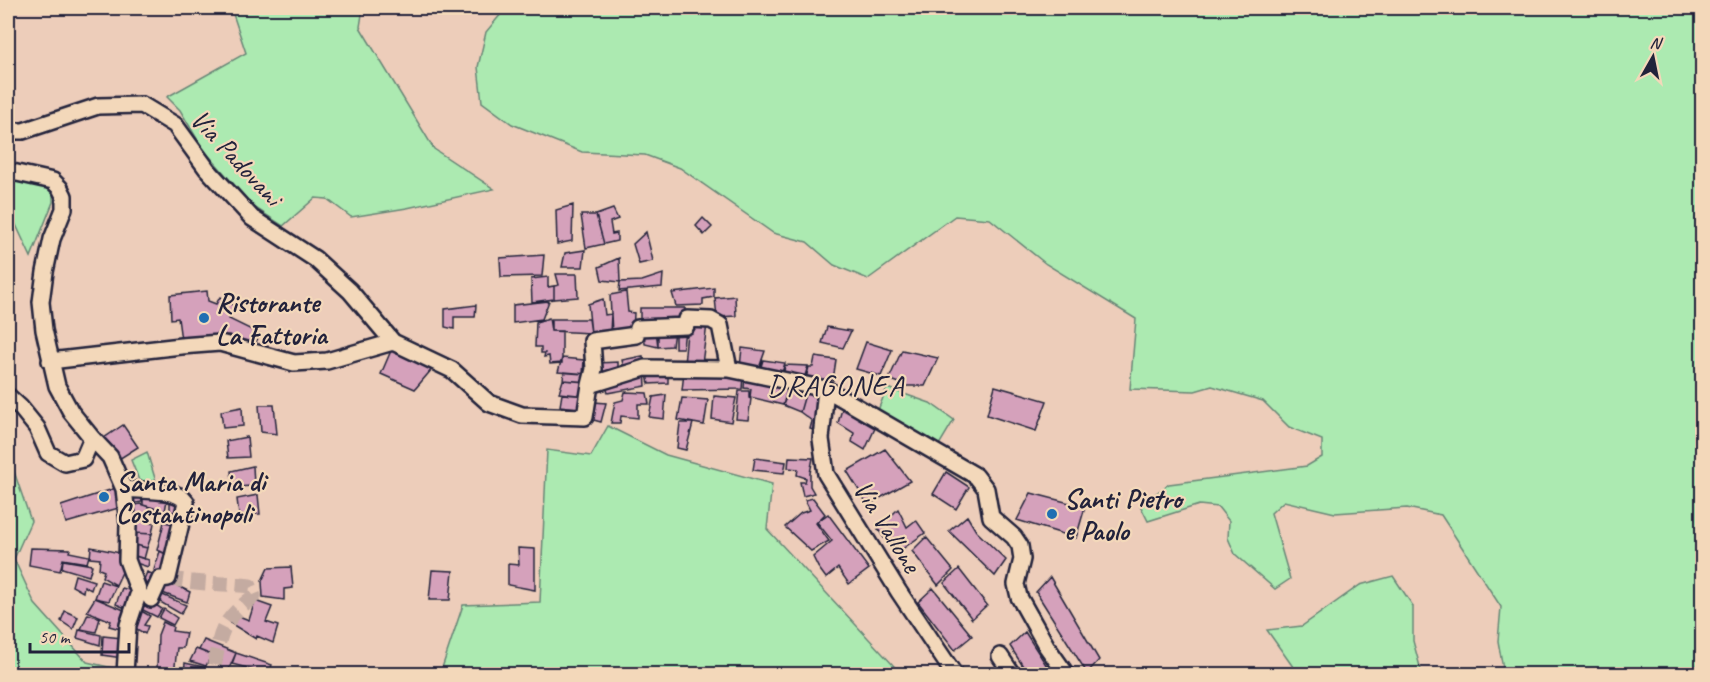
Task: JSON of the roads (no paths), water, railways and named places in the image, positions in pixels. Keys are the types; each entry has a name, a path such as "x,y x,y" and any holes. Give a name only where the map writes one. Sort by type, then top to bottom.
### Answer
{"street":[{"name":"Via Padovani","path":"8,131 23,131 98,106 142,105 175,125 207,169 252,218 315,259 350,291 393,342"},
{"path":"8,171 53,181 64,196 64,209 52,239 41,302 50,361 57,386 71,412 110,457 124,489 128,524 127,560 139,592 128,625 126,675"},
{"path":"50,361 220,343 294,363 327,361 393,342 452,370 489,403 522,415 585,417 594,369 592,341 636,334 639,328 686,326 687,319 711,320 720,325 729,369"},
{"path":"590,385 645,368 729,369 826,389 975,476 988,495 991,517 1014,537 1020,546 1022,559 1016,584 1019,597 1047,647 1066,675"},
{"name":"Via Vallone","path":"826,389 821,439 826,474 899,592 954,675"},
{"path":"8,396 37,428 48,453 65,463 83,459 92,438"},
{"path":"124,489 172,493 180,496 186,502 168,578 160,579 151,599"},
{"path":"1000,656 1012,675"}],"tunnel":[{"path":"168,578 250,586 254,596 235,613 224,627 218,644 214,669"}],"place":[{"name":"Ristorante La Fattoria","path":"204,318"},
{"name":"Santa Maria di Costantinopoli","path":"104,497"},
{"name":"Santi Pietro e Paolo","path":"1052,514"}],"district":[{"name":"DRAGONEA","path":"836,385"}]}
